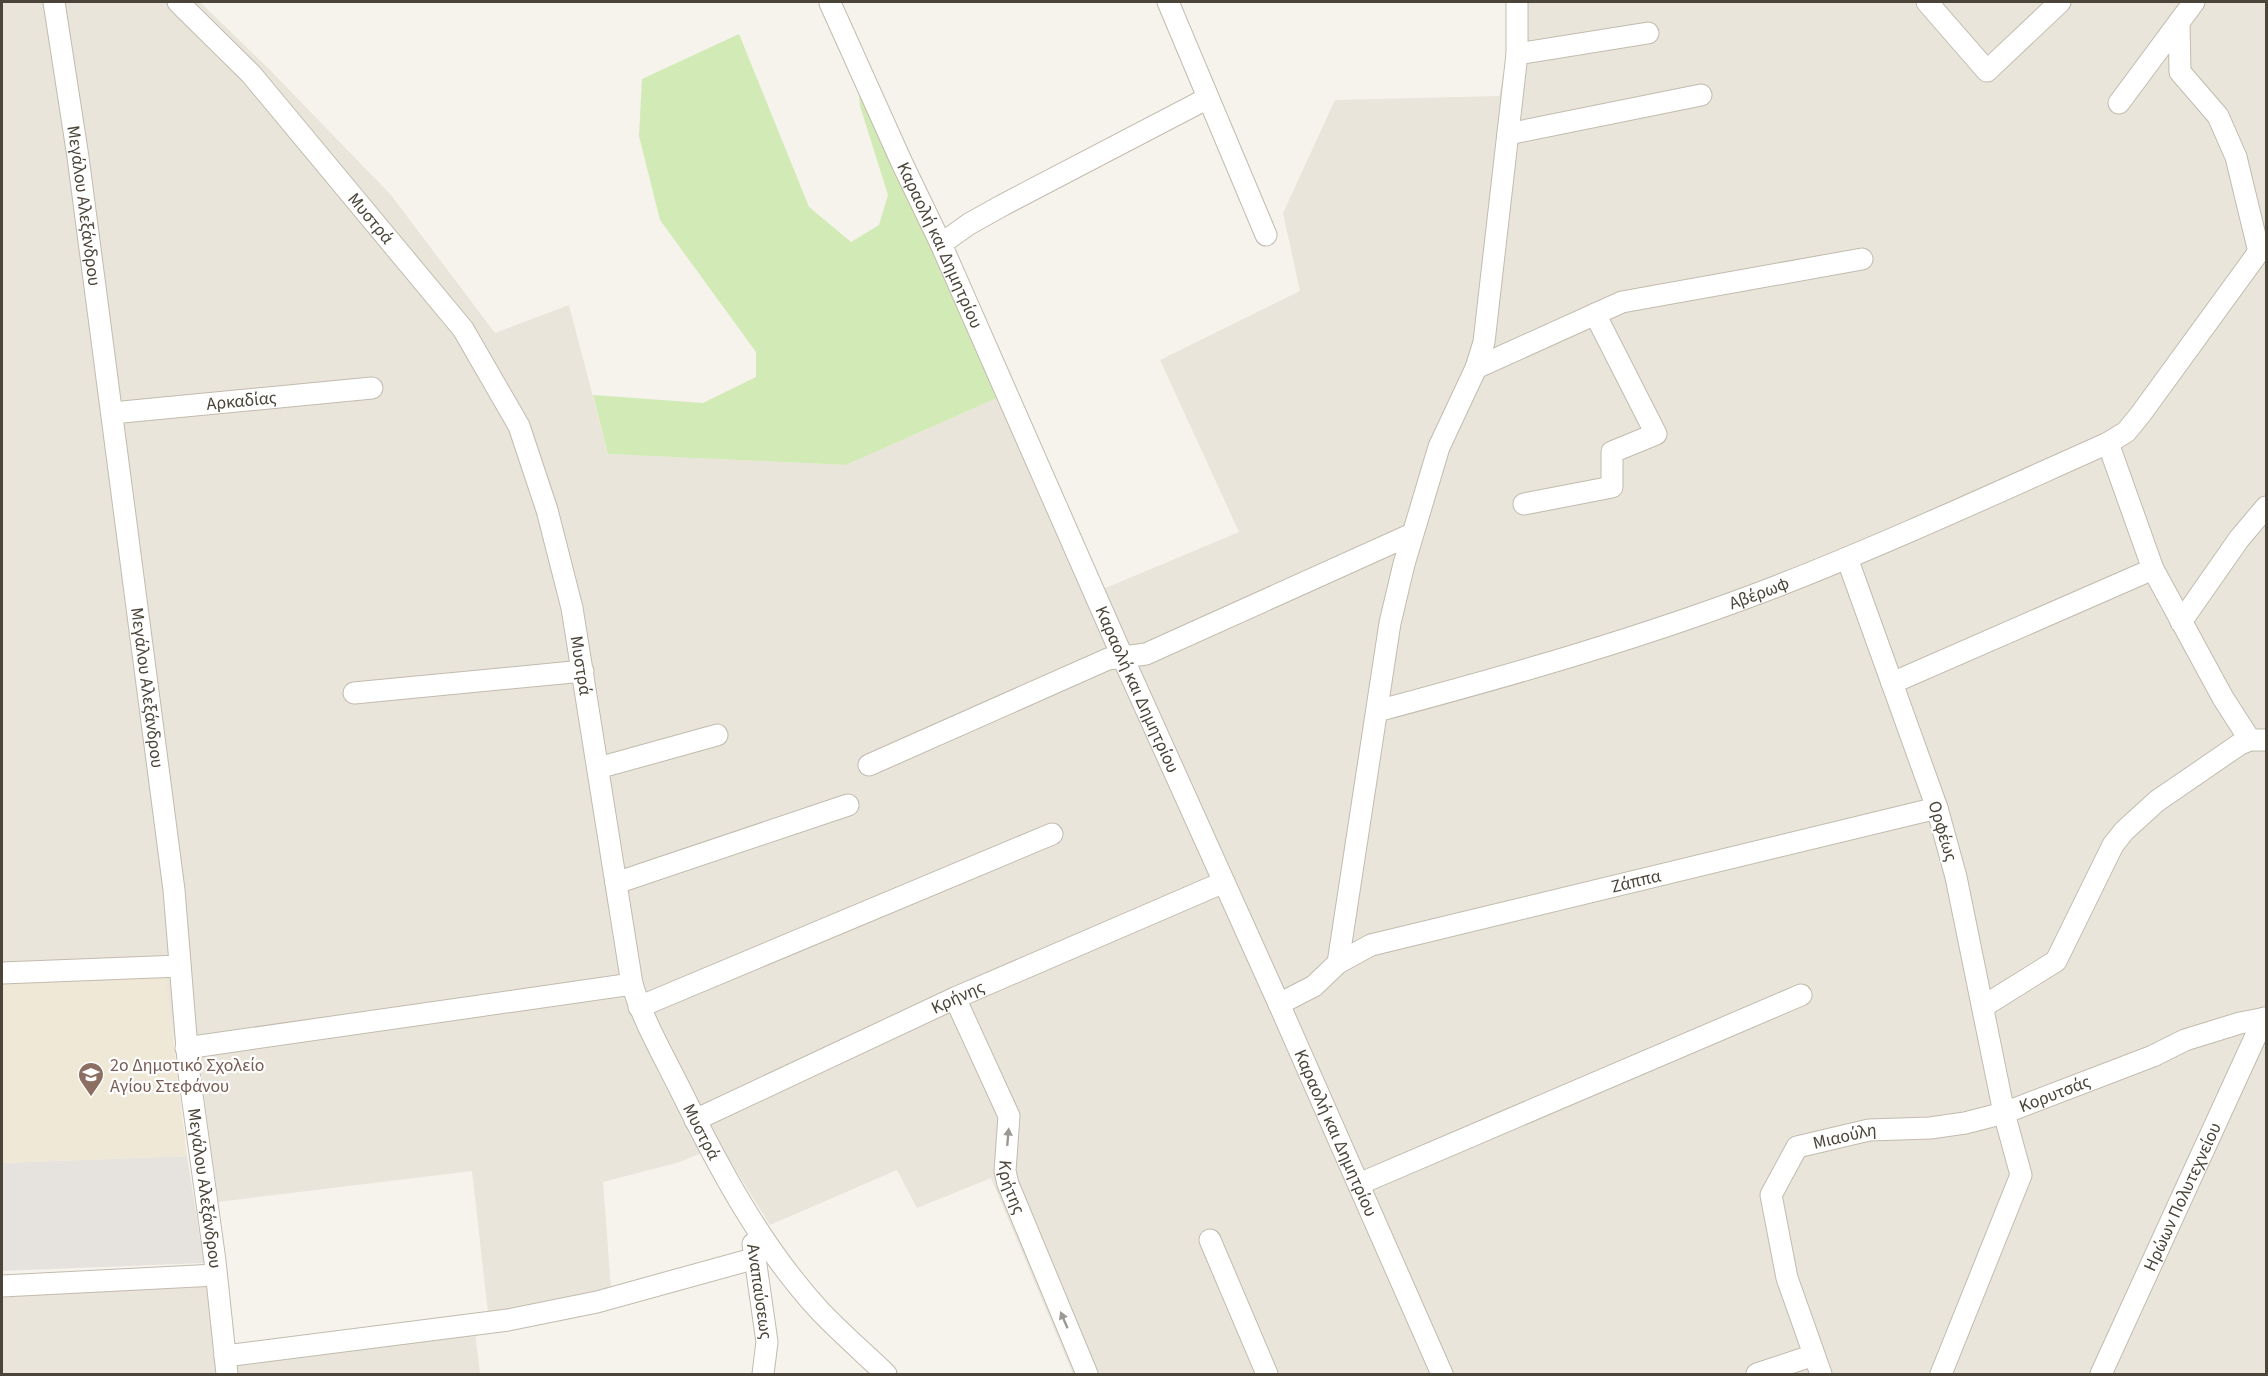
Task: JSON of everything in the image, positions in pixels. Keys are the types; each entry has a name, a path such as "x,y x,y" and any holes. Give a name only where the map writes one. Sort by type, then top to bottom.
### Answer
{"street":[{"name":"Μεγάλου Αλεξάνδρου","path":"54,2 78,157 174,890 186,1048 226,1365"},
{"name":"Μυστρά","path":"178,2 251,74 463,329 519,426 534,466 564,572 583,671 632,984 639,1007 744,1210 794,1280 820,1311 886,1374"},
{"path":"1168,2 1266,235"},
{"path":"1338,963 1390,623 1412,534 1439,447 1476,368 1484,342 1516,54 1517,2"},
{"path":"1927,2 1987,71 2060,2"},
{"path":"2119,103 2194,2"},
{"name":"Καραολή και Δημητρίου","path":"830,3 941,244 1442,1374"},
{"path":"1984,1006 2056,961 2113,845 2132,823 2157,801 2222,755 2258,740 2223,698 2153,569 2117,438 2263,247 2236,157 2218,116 2180,72 2179,22"},
{"path":"1516,54 1648,33"},
{"path":"1508,134 1701,95"},
{"path":"941,244 969,224 1003,205 1208,98"},
{"path":"1476,368 1622,302 1863,258"},
{"path":"1524,504 1612,487 1612,452 1656,434 1595,314"},
{"name":"Αρκαδίας","path":"112,413 372,388"},
{"name":"Αβέρωφ","path":"1377,711 1526,671 1773,587 1847,558 2117,438"},
{"path":"2181,622 2239,539 2266,507"},
{"path":"869,765 1108,659 1146,654 1412,534"},
{"name":"Ορφέως","path":"1847,558 1937,808 1956,877 2004,1113"},
{"path":"1892,683 2153,569"},
{"path":"354,693 583,671"},
{"path":"598,768 717,735"},
{"path":"616,883 848,805"},
{"name":"Ζάππα","path":"1279,1004 1314,986 1338,963 1371,945 1937,808"},
{"path":"639,1007 1052,834"},
{"name":"Κρήνης","path":"696,1120 955,998 1224,882"},
{"path":"2,973 180,966"},
{"path":"186,1048 632,984"},
{"path":"1359,1184 1800,995"},
{"name":"Κρήτης","path":"955,998 1009,1116 1005,1171 1008,1184 1087,1374"},
{"name":"Κορυτσάς","path":"1941,1374 2021,1175 2004,1113 2153,1056 2185,1040 2240,1023 2265,1018"},
{"name":"Ηρώων Πολυτεχνείου","path":"2101,1374 2265,1018"},
{"name":"Μιαούλη","path":"1818,1365 1788,1278 1771,1196 1797,1147 1869,1130 1930,1128 1965,1123 2004,1113"},
{"name":"Αναπαύσεως","path":"744,1210 756,1258 767,1342 763,1374"},
{"path":"1210,1240 1267,1374"},
{"path":"226,1365 508,1320 597,1302 756,1258"},
{"path":"2,1286 216,1275"},
{"path":"1757,1374 1818,1365"}],"shaded area":[{"path":"2,2 200,2 270,70 391,195 495,333 569,305 608,454 846,465 997,398 1084,597 1239,532 1160,360 1300,291 1283,213 1335,100 1499,96 1510,44 1510,2 2266,2 2266,1374 1073,1374 991,1178 917,1208 897,1170 770,1225 712,1132 677,1069 638,977 174,1040 165,976 2,984"},
{"name":"2ο Δημοτικό Σχολείο Αγίου Στεφάνου","path":"166,976 187,1156 2,1163 2,984"},
{"path":"626,994 706,1151 680,1162 603,1182 611,1288 548,1304 488,1313 472,1171 218,1202 199,1057"},
{"path":"187,1156 204,1263 2,1271 2,1163"},
{"path":"216,1275 227,1374 2,1374 2,1292"},
{"path":"475,1331 480,1374 237,1374 236,1361"}],"green space":[{"path":"739,34 809,207 851,242 879,225 888,195 860,106 859,95 935,252 997,398 846,465 608,454 593,395 703,403 756,377 756,352 660,220 639,136 642,79"}],"place":[{"name":"2ο Δημοτικό Σχολείο Αγίου Στεφάνου","path":"91,1098"}]}
